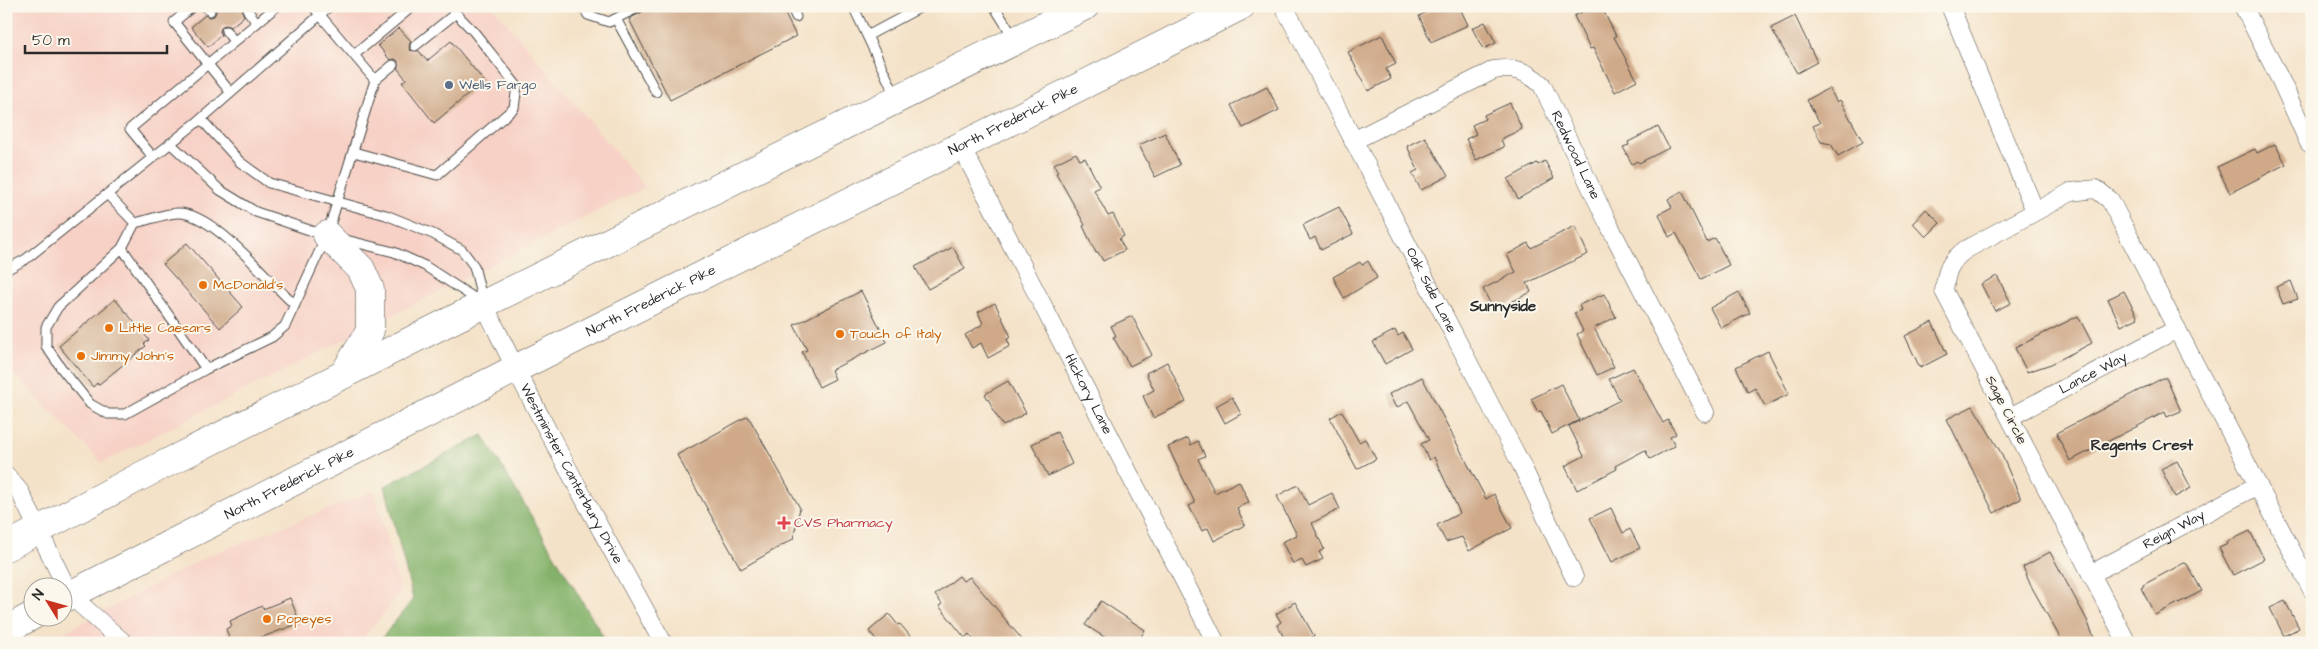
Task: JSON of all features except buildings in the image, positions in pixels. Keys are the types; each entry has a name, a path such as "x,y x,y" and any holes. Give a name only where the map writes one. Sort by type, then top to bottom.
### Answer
{"main road":[{"path":"6,547 38,529 484,304 1085,6"},
{"name":"North Frederick Pike","path":"72,594 1241,6"},
{"path":"327,235 361,269 370,289 370,331 343,375"},
{"path":"6,630 22,621"}],"street":[{"name":"Oak Side Lane","path":"1284,6 1522,466 1574,577"},
{"path":"1950,6 2035,211"},
{"path":"2243,6 2282,83 2309,143"},
{"name":"Redwood Lane","path":"1353,141 1494,70 1519,69 1532,75 1542,85 1606,218 1705,412"},
{"name":"Hickory Lane","path":"961,146 1216,643"},
{"name":"Sage Circle","path":"2127,643 1944,291 1946,271 1954,259 1965,250 2071,192 2096,189 2110,200 2312,590"},
{"name":"Westminster Canterbury Drive","path":"484,304 515,370 663,643"},
{"name":"Lance Way","path":"2010,417 2177,328"},
{"path":"6,475 20,492 57,576"},
{"name":"Reign Way","path":"2091,574 2258,486"},
{"path":"72,602 124,643"}],"lane":[{"path":"192,6 174,22 231,93"},
{"path":"313,6 375,80"},
{"path":"6,270 26,259 201,119 330,6"},
{"path":"354,55 413,6"},
{"path":"354,152 437,175 514,108 517,86 449,6"},
{"path":"583,6 588,15 608,22 641,6"},
{"path":"790,6 796,17"},
{"path":"854,6 896,99"},
{"path":"867,36 923,6"},
{"path":"994,6 998,17 1015,40"},
{"path":"153,157 130,129 275,7"},
{"path":"248,12 257,23"},
{"path":"416,46 456,12"},
{"path":"616,19 656,92"},
{"path":"226,31 234,41"},
{"path":"295,305 218,230 197,218 178,213 135,223 122,248 58,307 46,327 46,346 62,370 90,404 108,414 125,414 206,369 272,336 285,326 295,305 327,235 375,80 393,65"},
{"path":"201,119 240,162 269,183 386,215 433,234 462,250 474,266 484,304"},
{"path":"170,144 220,190 256,212 327,235 394,252 424,266 484,304"},
{"path":"107,194 135,223"},
{"path":"122,248 206,369"}],"shaded area":[{"path":"6,6 492,6 645,187 102,463 6,366"},
{"path":"374,491 401,592 359,643 44,643 208,556"}],"green space":[{"path":"483,435 607,643 378,643 413,599 385,486"}],"place":[{"name":"Wells Fargo","path":"449,85"},
{"name":"McDonald's","path":"203,285"},
{"name":"Little Caesars","path":"109,328"},
{"name":"Touch of Italy","path":"840,334"},
{"name":"Jimmy John's","path":"81,356"},
{"name":"CVS Pharmacy","path":"784,523"},
{"name":"Popeyes","path":"267,619"}],"district":[{"name":"Sunnyside","path":"1503,306"},
{"name":"Regents Crest","path":"2142,445"}]}
